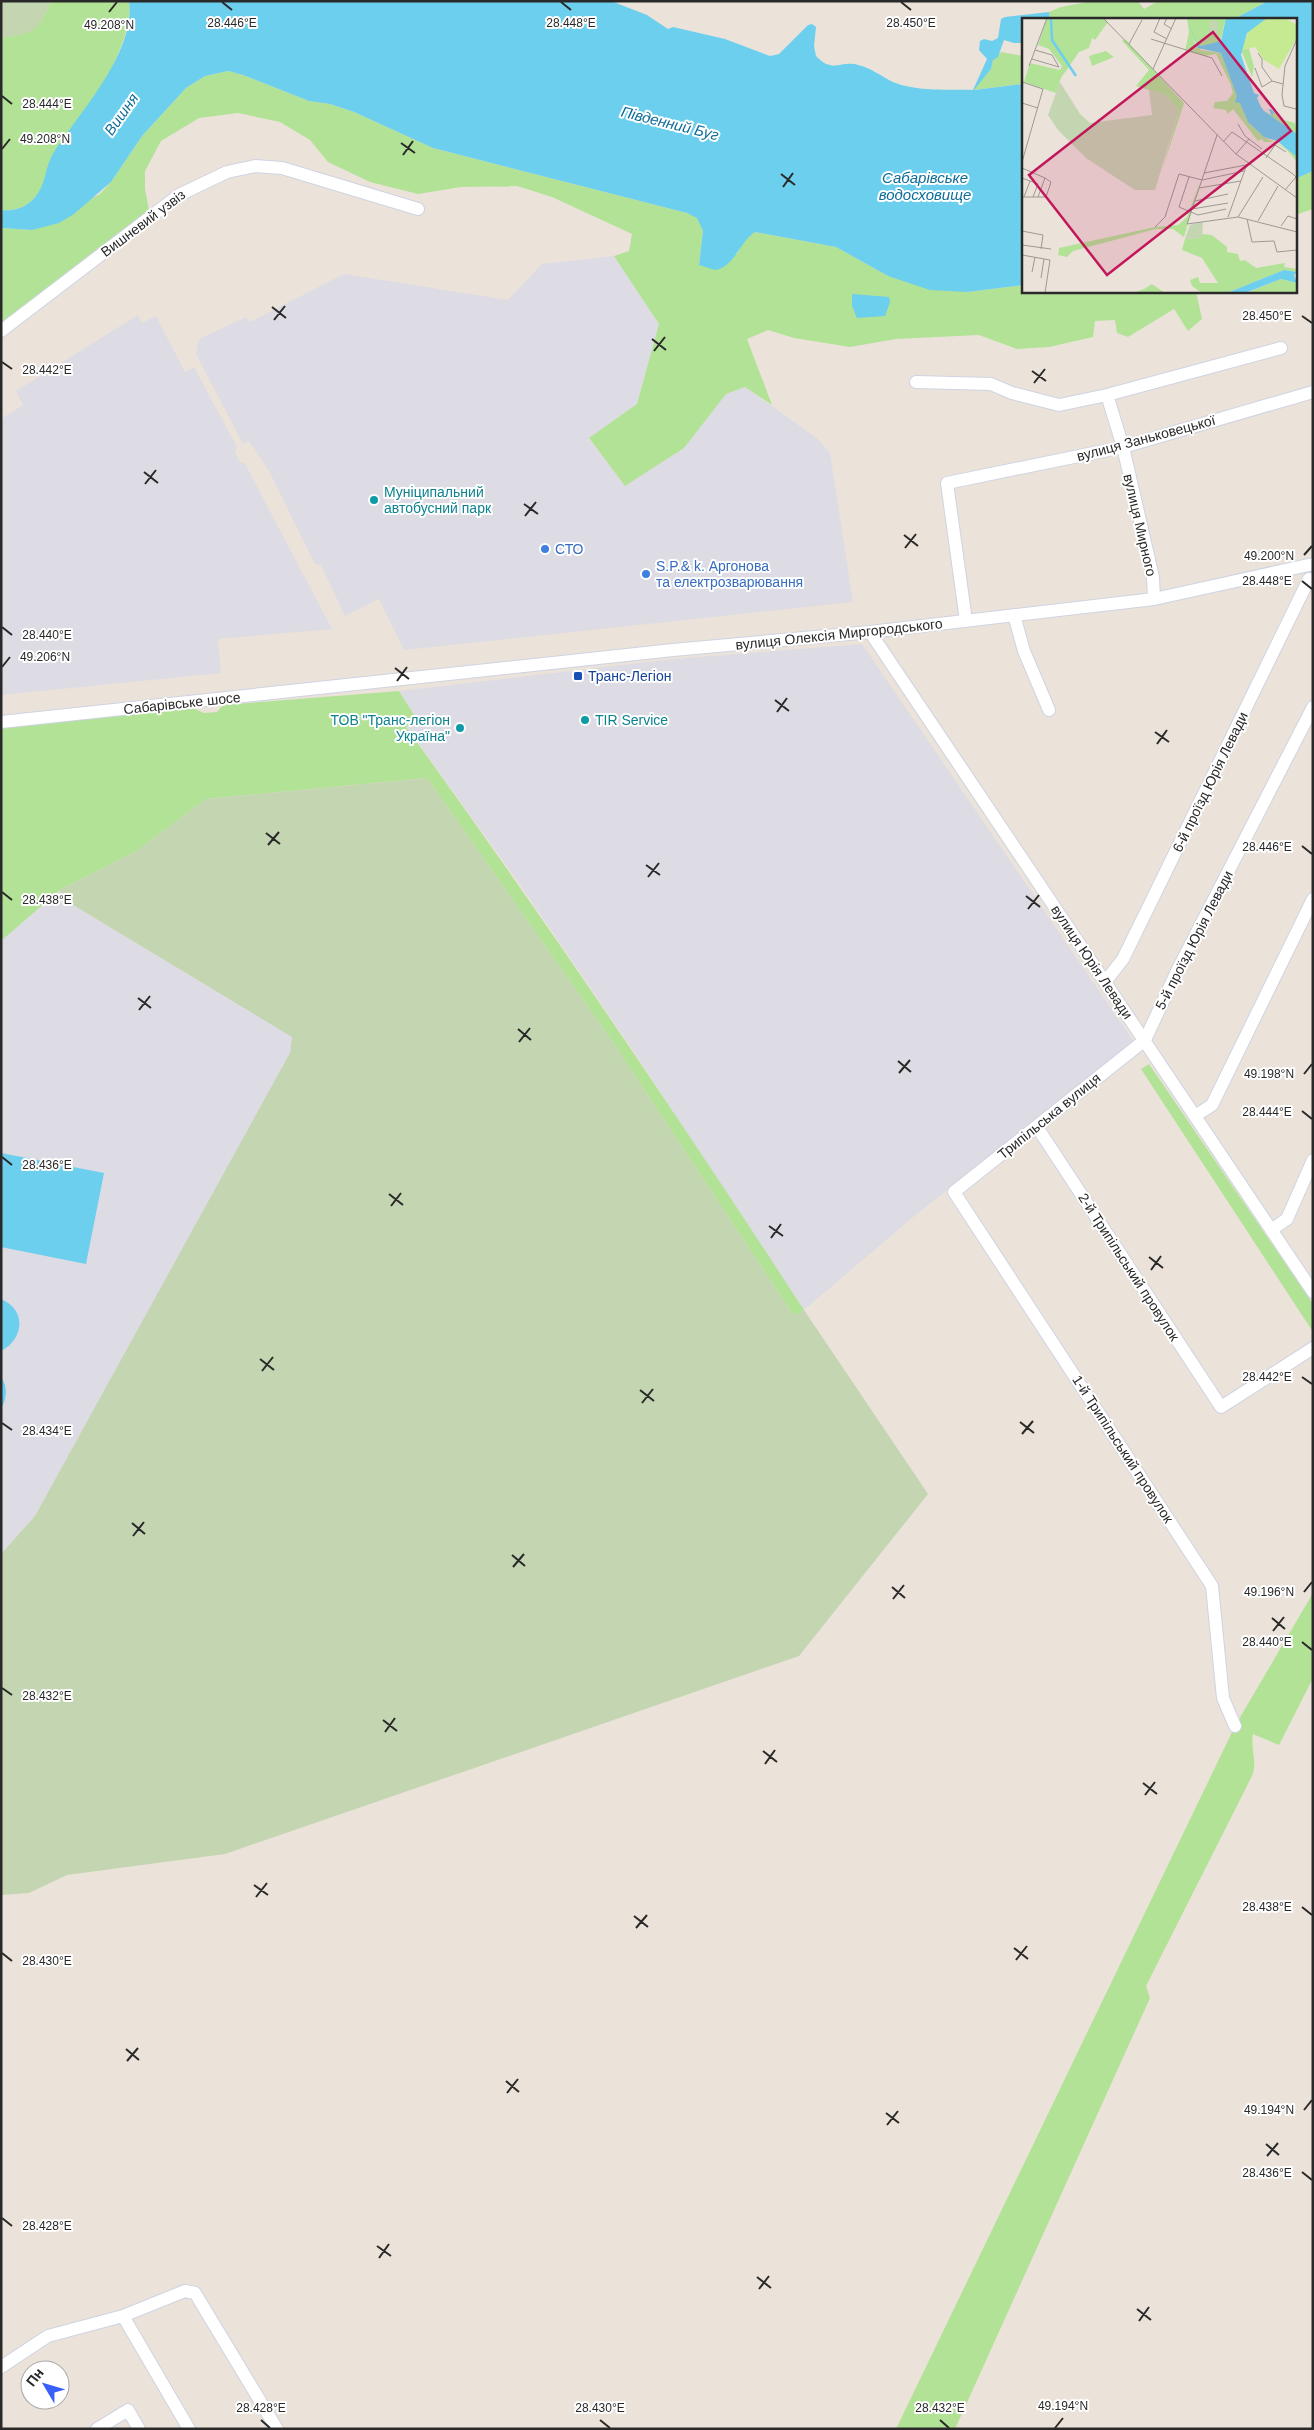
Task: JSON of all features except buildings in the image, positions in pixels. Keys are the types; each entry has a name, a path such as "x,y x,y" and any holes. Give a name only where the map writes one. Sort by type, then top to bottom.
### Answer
{"street":[{"name":"Вишневий узвіз","path":"1,331 179,195 227,172 255,166 282,168 418,209"},
{"path":"916,382 991,384 1012,393 1059,405 1107,395 1281,348"},
{"name":"вулиця Заньковецької","path":"966,621 947,483 1123,447 1313,392"},
{"name":"вулиця Мирного","path":"1107,395 1123,447 1153,577 1154,599"},
{"path":"1307,565 1311,582"},
{"name":"вулиця Олексія Миргородського","path":"362,684 664,651 870,632 1154,599 1307,565"},
{"name":"6-й проїзд Юрія Левади","path":"1105,982 1123,959 1311,582"},
{"path":"1014,615 1024,651 1048,710"},
{"name":"вулиця Юрія Левади","path":"870,632 1313,1292"},
{"name":"Сабарівське шосе","path":"1,722 362,684"},
{"name":"5-й проїзд Юрія Левади","path":"1145,1040 1178,969 1313,708"},
{"path":"1195,1116 1212,1105 1313,899"},
{"name":"Трипільська вулиця","path":"954,1192 1145,1040"},
{"name":"2-й Трипільський провулок","path":"1037,1127 1221,1407 1313,1348"},
{"path":"1271,1230 1286,1219 1313,1160"},
{"name":"1-й Трипільський провулок","path":"954,1192 1212,1586 1223,1698 1235,1726"},
{"path":"1,2366 48,2336 123,2316 185,2291 196,2293 277,2429"},
{"path":"123,2316 189,2429"},
{"path":"97,2429 128,2410 139,2429"}],"shaded area":[{"path":"614,256 659,324 637,404 589,439 625,486 684,448 725,394 745,387 818,439 830,453 853,602 404,650 379,599 345,616 321,565 315,564 269,471 249,441 243,444 196,354 201,338 246,317 250,322 344,274 508,300 542,264"},
{"path":"138,315 142,323 156,316 185,372 194,367 237,447 235,453 240,462 245,464 332,629 218,639 221,673 1,695 1,419 23,405 16,391"},
{"path":"862,644 1134,1042 912,1218 804,1310 624,1037 514,876 406,726 416,718 399,691 675,659"},
{"path":"60,890 60,897 292,1037 290,1053 35,1516 1,1554 1,941"}],"green space":[{"path":"1,1 51,1 42,20 34,30 21,35 1,38"},
{"path":"51,1 129,1 129,17 125,36 118,55 98,94 42,189 24,206 13,210 1,210 1,38 34,29 42,19"},
{"path":"1092,1 1138,1 1144,9 1158,1 1268,1 1236,18 1050,18 1049,12 1061,7"},
{"path":"1001,52 1022,56 1022,84 973,90 991,69 993,60"},
{"path":"228,71 243,75 309,101 330,104 354,112 433,148 687,213 697,217 703,231 699,265 737,254 745,239 755,232 836,247 888,276 967,292 1022,285 1022,292 1196,292 1202,319 1188,331 1174,309 1128,337 1117,333 1115,320 1095,321 1093,337 1049,347 1017,349 979,335 896,339 850,347 794,338 768,330 747,339 772,405 745,387 726,394 684,448 625,486 589,438 637,404 659,324 614,256 629,251 632,234 552,197 517,186 461,187 418,194 370,182 328,162 310,140 280,122 238,113 199,118 161,141 145,171 145,189 150,216 1,331 1,228 32,230 100,194 111,182 142,136 186,88 205,76"},
{"path":"1313,171 1313,209 1296,215 1296,179"},
{"path":"399,691 416,718 406,727 608,1016 804,1310 794,1316 612,1041 427,778 206,799 138,850 60,890 1,941 1,728 193,708 204,713 217,712 223,705"},
{"path":"427,778 612,1041 794,1316 804,1310 928,1494 799,1656 225,1854 67,1875 29,1893 1,1895 1,1554 35,1516 290,1053 292,1037 60,897 60,890 138,850 206,799"},
{"path":"1149,1064 1313,1304 1313,1332 1141,1069"},
{"path":"1313,1593 1313,1678 1279,1745 1253,1734 1254,1771 1252,1776 1146,1986 1150,1998 955,2429 896,2429 1235,1726"}],"water":[{"name":"Сабарівське водосховище","path":"129,1 611,1 647,15 668,29 673,27 725,39 770,56 779,54 808,25 812,24 816,27 814,46 816,56 827,64 858,65 893,82 922,89 973,90 987,59 979,50 980,41 984,39 992,41 998,38 1001,19 1049,12 1050,18 1022,18 1022,43 1004,40 998,57 993,60 991,69 974,90 1022,84 1022,285 967,292 930,290 888,276 836,247 755,232 727,264 715,270 699,265 703,231 697,218 687,213 433,148 354,112 330,104 309,101 228,71 205,76 186,88 142,136 111,182 74,214 59,223 32,230 1,228 1,210 20,208 36,196 40,190 54,152 104,81 115,61 124,40 129,20"},
{"path":"1268,1 1313,1 1313,171 1296,179 1296,18 1236,18"},
{"path":"852,294 889,297 890,302 885,316 857,318 852,306"},
{"path":"1,1153 104,1173 86,1264 1,1247"},
{"path":"1,1299 15,1310 19,1325 14,1339 9,1346 1,1351"},
{"path":"1,1377 6,1393 1,1409"}],"place":[{"name":"Муніципальний автобусний парк","path":"374,500"},
{"name":"СТО","path":"545,549"},
{"name":"S.P.& k. Аргонова та електрозварювання","path":"646,574"},
{"name":"Транс-Легіон","path":"578,676"},
{"name":"TIR Service","path":"585,720"},
{"name":"ТОВ \"Транс-легіон Україна\"","path":"460,728"}],"water label":[{"name":"Вишня","path":"121,114"},
{"name":"Південний Буг","path":"670,123"}]}
